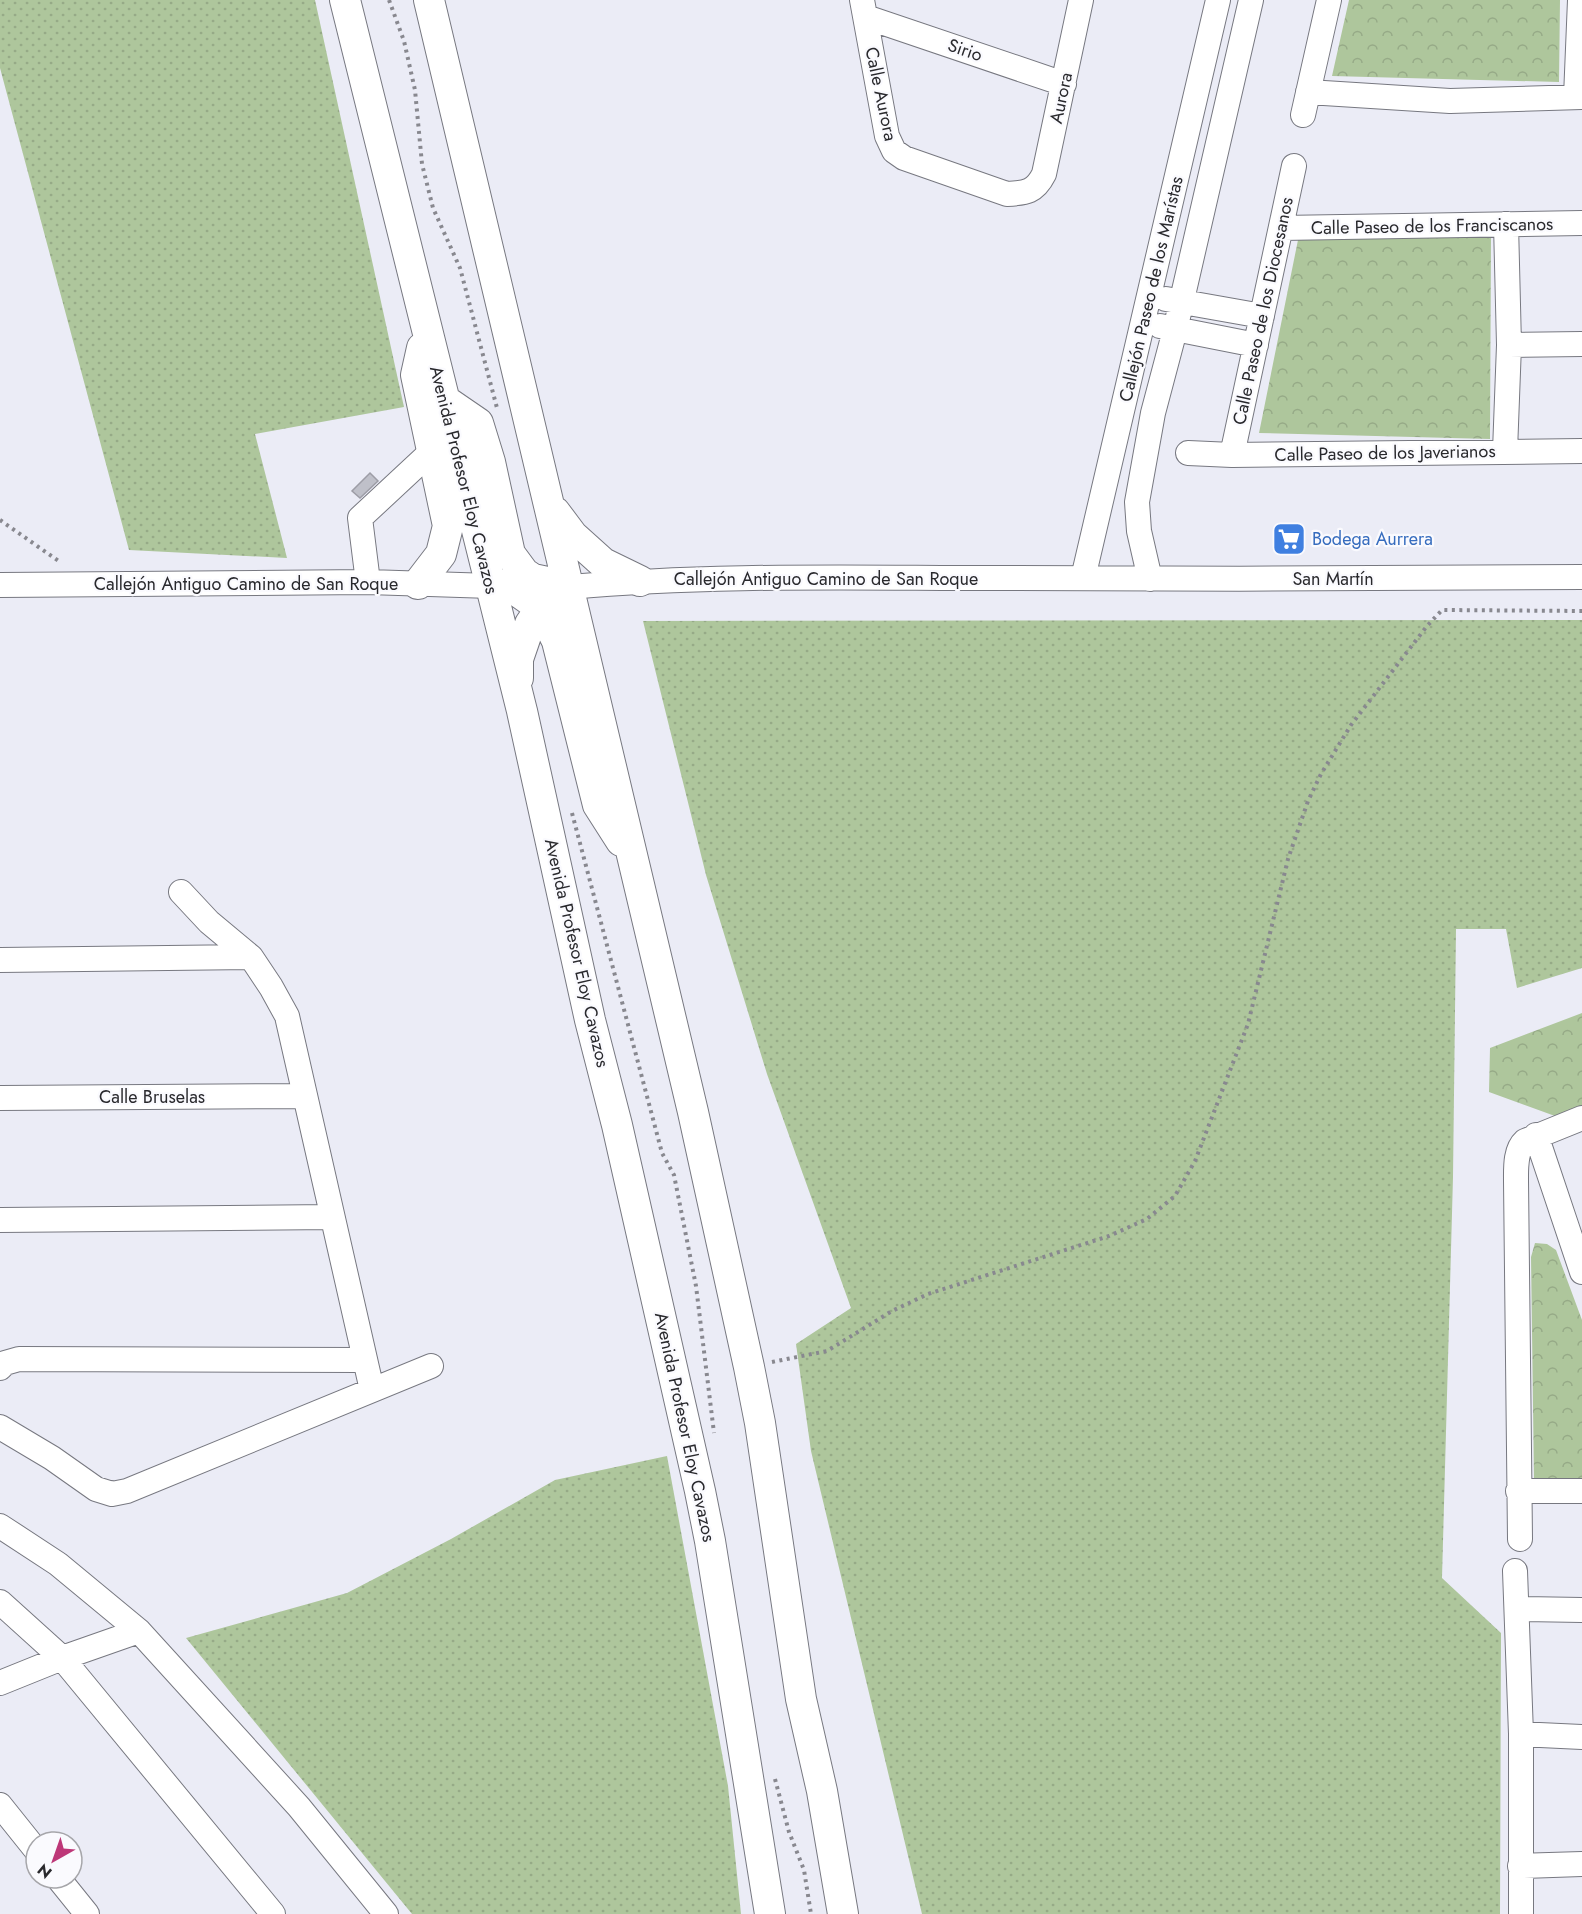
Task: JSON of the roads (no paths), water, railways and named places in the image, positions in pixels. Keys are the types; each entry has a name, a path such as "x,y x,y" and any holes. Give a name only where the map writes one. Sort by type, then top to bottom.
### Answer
{"main road":[{"name":"Avenida Profesor Eloy Cavazos","path":"345,0 443,399 518,686 590,1020 620,1136 702,1501 770,1914"},
{"path":"429,0 693,1112 749,1367 760,1423 801,1699 822,1791 843,1914"},
{"path":"418,584 441,554 448,526 416,375 426,330"},
{"path":"443,399 478,423 490,462 510,554 524,573 533,579 570,587"},
{"path":"549,504 573,536 603,563 640,581"},
{"path":"491,586 507,584 541,608 557,640 598,805 632,859"},
{"path":"518,686 518,659 530,624 541,608 570,587"},
{"path":"518,686 531,658 550,656 564,667"}],"street":[{"name":"Aurora","path":"1030,190 1039,184 1044,174 1081,0"},
{"name":"Callejón Paseo de los Marístas","path":"1083,578 1218,0"},
{"name":"Callejón Paseo de los Marístas","path":"1150,579 1139,531 1137,502 1153,413 1175,330 1251,0"},
{"path":"1329,0 1305,104 1579,98 1580,0"},
{"name":"Sirio","path":"864,8 1064,84"},
{"name":"Calle Aurora","path":"864,8 887,136 894,151 904,158 1007,194 1022,194 1030,190"},
{"name":"Calle Paseo de los Diocesanos","path":"1232,455 1294,166"},
{"name":"Calle Paseo de los Franciscanos","path":"1281,228 1582,223"},
{"path":"1504,451 1509,345 1506,224"},
{"path":"1149,296 1262,316"},
{"path":"1143,322 1256,345"},
{"path":"1509,345 1582,344"},
{"path":"368,582 360,518 432,452"},
{"name":"Calle Paseo de los Javerianos","path":"1188,453 1232,455 1582,452"},
{"name":"San Martín","path":"1083,578 1582,578"},
{"name":"Callejón Antiguo Camino de San Roque","path":"570,587 640,581 1083,578"},
{"name":"Callejón Antiguo Camino de San Roque","path":"0,585 368,582 491,586"},
{"path":"181,892 209,922 251,957 272,987 286,1016 372,1390"},
{"path":"0,960 251,957"},
{"name":"Calle Bruselas","path":"0,1098 305,1096"},
{"path":"1520,1539 1515,1181 1529,1140 1582,1118"},
{"path":"1529,1140 1582,1272"},
{"path":"0,1220 332,1217"},
{"path":"0,1368 5,1363 19,1359 365,1360"},
{"path":"0,1427 52,1458 96,1489 112,1494 127,1491 431,1366"},
{"path":"1518,1491 1582,1491"},
{"path":"0,1526 58,1564 139,1631 299,1807 386,1914"},
{"path":"1515,1571 1521,1734 1521,1914"},
{"path":"0,1602 62,1658 273,1914"},
{"path":"1517,1609 1582,1610"},
{"path":"0,1683 139,1631"},
{"path":"1521,1734 1582,1737"},
{"path":"0,1805 24,1835"},
{"path":"1520,1866 1582,1864"},
{"path":"68,1890 87,1914"}],"place":[{"name":"Bodega Aurrera","path":"1289,539"}]}
